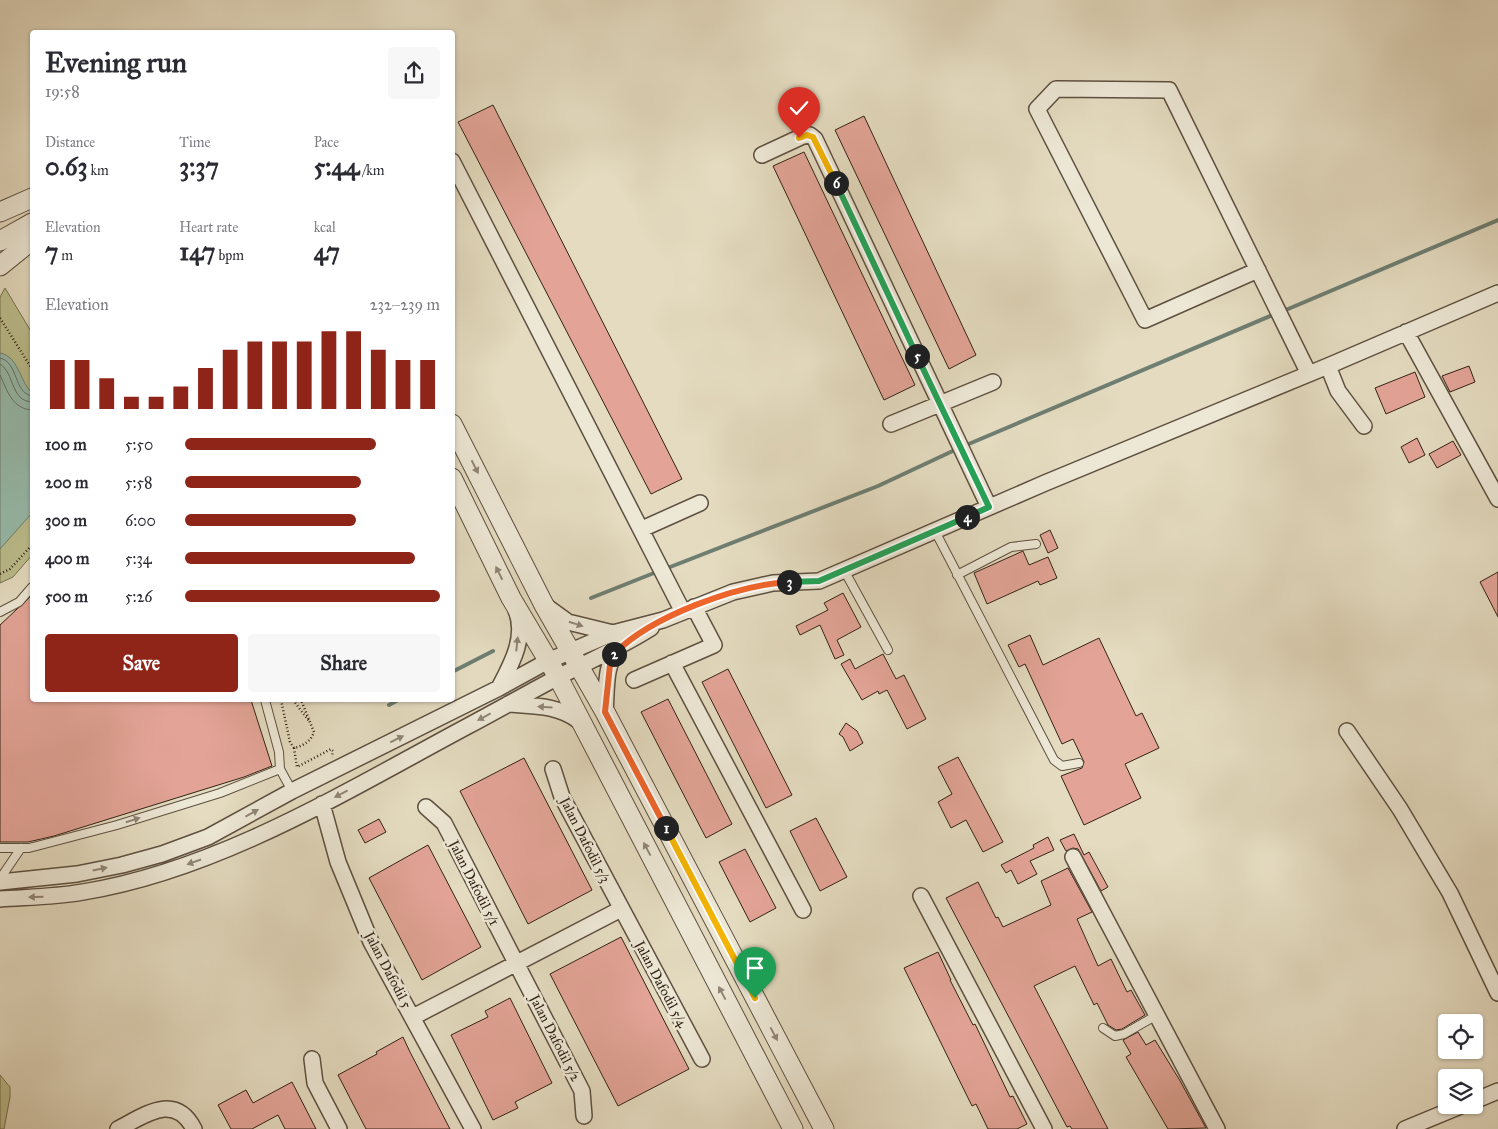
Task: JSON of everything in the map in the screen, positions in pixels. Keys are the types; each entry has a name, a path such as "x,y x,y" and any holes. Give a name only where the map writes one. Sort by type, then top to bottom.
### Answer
{"street":[{"path":"1258,270 1145,320 1037,109 1056,89 1170,90 1309,374"},
{"path":"762,154 803,136 813,137 989,507"},
{"path":"455,166 662,570 714,645 634,680"},
{"path":"0,212 30,199"},
{"path":"0,241 30,224"},
{"path":"0,266 30,242"},
{"path":"605,712 612,656 620,647 663,620 733,592 773,583 819,581 989,507 1309,374 1330,370 1406,332 1498,294"},
{"path":"1406,332 1498,498"},
{"path":"1330,370 1338,391 1364,426"},
{"path":"891,424 993,382"},
{"path":"455,430 544,605 605,712 824,1129"},
{"path":"455,484 511,598 558,677 793,1129"},
{"path":"642,530 700,503"},
{"path":"499,688 517,650 519,618 511,598"},
{"path":"544,605 568,622 613,633"},
{"path":"0,898 44,897 84,892 167,871 220,853 322,804 558,677 575,659 613,633 663,620"},
{"path":"0,881 77,874 162,854 208,837 292,791 499,688 548,661 575,659 620,647"},
{"path":"672,663 803,910"},
{"path":"508,704 556,708 568,712 579,720"},
{"path":"1347,731 1400,809 1450,893 1498,993"},
{"name":"Jalan Dafodil 5/3","path":"553,769 562,797 621,909"},
{"name":"Jalan Dafodil 5","path":"322,804 338,862 371,942 473,1129"},
{"name":"Jalan Dafodil 5/1","path":"426,807 444,823 516,963"},
{"path":"1073,857 1216,1129"},
{"path":"921,896 1044,1129"},
{"path":"413,1016 621,909"},
{"name":"Jalan Dafodil 5/4","path":"621,909 702,1059"},
{"name":"Jalan Dafodil 5/2","path":"516,963 582,1092 584,1116"},
{"path":"312,1059 315,1082 339,1129"},
{"path":"1483,1097 1498,1091"},
{"path":"118,1129 159,1109 175,1110 188,1116 194,1129"},
{"path":"1406,1129 1432,1124 1448,1114"}],"lane":[{"path":"934,531 1054,760 1062,766 1079,763"},
{"path":"957,575 1011,547 1036,544"},
{"path":"844,570 888,650"},
{"path":"0,612 19,602 30,589"},
{"path":"266,702 279,752 280,770 292,791"},
{"path":"0,848 29,848 116,825 220,793 280,770"},
{"path":"0,881 21,848"},
{"path":"1103,1028 1115,1036 1124,1034 1157,1016"}],"path":[{"path":"0,318 30,366"},
{"path":"0,574 10,569 30,547"},
{"path":"281,702 297,766 331,749 333,751 332,756 328,761"},
{"path":"295,702 312,725"},
{"path":"294,748 302,746 313,737 314,732 301,702"}],"shaded area":[{"path":"5,288 30,330 30,557 13,577 0,583 0,297"},
{"path":"0,1075 10,1087 4,1129 0,1129"}],"water":[{"path":"0,353 6,355 15,364 30,390 30,515 0,549"}],"building":[{"path":"493,105 682,479 651,494 458,122"},
{"path":"864,116 976,355 949,369 835,130"},
{"path":"804,152 915,385 884,400 773,166"},
{"path":"1469,366 1475,382 1450,392 1442,376"},
{"path":"1415,372 1425,397 1386,414 1375,388"},
{"path":"1417,438 1425,455 1409,463 1401,447"},
{"path":"1453,441 1461,455 1437,468 1429,454"},
{"path":"1050,530 1058,548 1048,553 1040,535"},
{"path":"1023,551 1029,565 1048,557 1057,578 1040,585 1038,581 987,604 974,573"},
{"path":"1498,572 1498,617 1480,582"},
{"path":"843,593 861,627 837,640 844,655 835,659 820,625 800,635 796,626 828,610 824,603"},
{"path":"30,597 30,702 252,702 272,766 244,777 54,836 28,842 0,842 0,625"},
{"path":"1030,635 1043,665 1099,638 1136,716 1142,713 1159,748 1125,764 1141,798 1084,825 1061,776 1082,768 1084,762 1073,739 1062,744 1025,664 1019,667 1008,645"},
{"path":"883,654 896,679 904,675 926,719 907,729 887,690 879,694 878,691 862,700 841,664 850,659 855,669"},
{"path":"728,669 792,795 766,808 702,682"},
{"path":"668,699 732,824 706,838 641,712"},
{"path":"846,723 857,731 863,743 850,751 843,737 839,734"},
{"path":"958,757 1003,842 983,852 966,820 951,828 938,802 952,794 938,767"},
{"path":"524,758 592,890 528,924 460,791"},
{"path":"816,818 847,877 820,891 790,831"},
{"path":"379,819 386,832 365,843 358,830"},
{"path":"1074,834 1084,855 1089,852 1108,887 1101,891 1078,849 1073,848 1066,851 1060,840"},
{"path":"1048,837 1054,850 1030,861 1037,874 1018,884 1011,870 1006,873 1001,865 1034,848 1033,845"},
{"path":"428,845 481,947 422,980 369,878"},
{"path":"745,849 776,908 750,922 719,862"},
{"path":"1068,868 1092,912 1077,919 1098,966 1111,959 1127,992 1131,990 1145,1015 1122,1029 1116,1030 1108,1025 1097,1003 1094,1005 1075,966 1034,986 1108,1129 1072,1129 1070,1126 1067,1127 946,898 978,882 996,918 998,917 1003,927 1051,905 1041,881"},
{"path":"621,937 689,1069 618,1106 550,974"},
{"path":"938,952 950,980 973,1025 975,1024 1010,1097 1013,1096 1027,1124 1017,1129 988,1129 976,1104 972,1106 904,968"},
{"path":"510,998 552,1083 515,1102 518,1108 493,1120 451,1035 488,1017 485,1011"},
{"path":"1138,1032 1146,1045 1155,1040 1206,1128 1168,1129 1126,1057 1131,1054 1123,1040"},
{"path":"403,1037 450,1129 366,1129 338,1075 377,1054 376,1052"},
{"path":"292,1082 316,1129 285,1129 278,1115 252,1129 231,1129 218,1105 246,1090 253,1103"}],"waterway":[{"path":"1281,312 1498,220"},
{"path":"964,446 1275,314"},
{"path":"665,569 878,486 957,449"},
{"path":"591,598 659,571"},
{"path":"455,670 493,651"},
{"path":"389,705 394,702"}],"route":[{"path":"755,998 605,712 612,656 620,647 663,620 733,592 773,583 819,581 989,507 821,151 810,135 799,138"}]}
